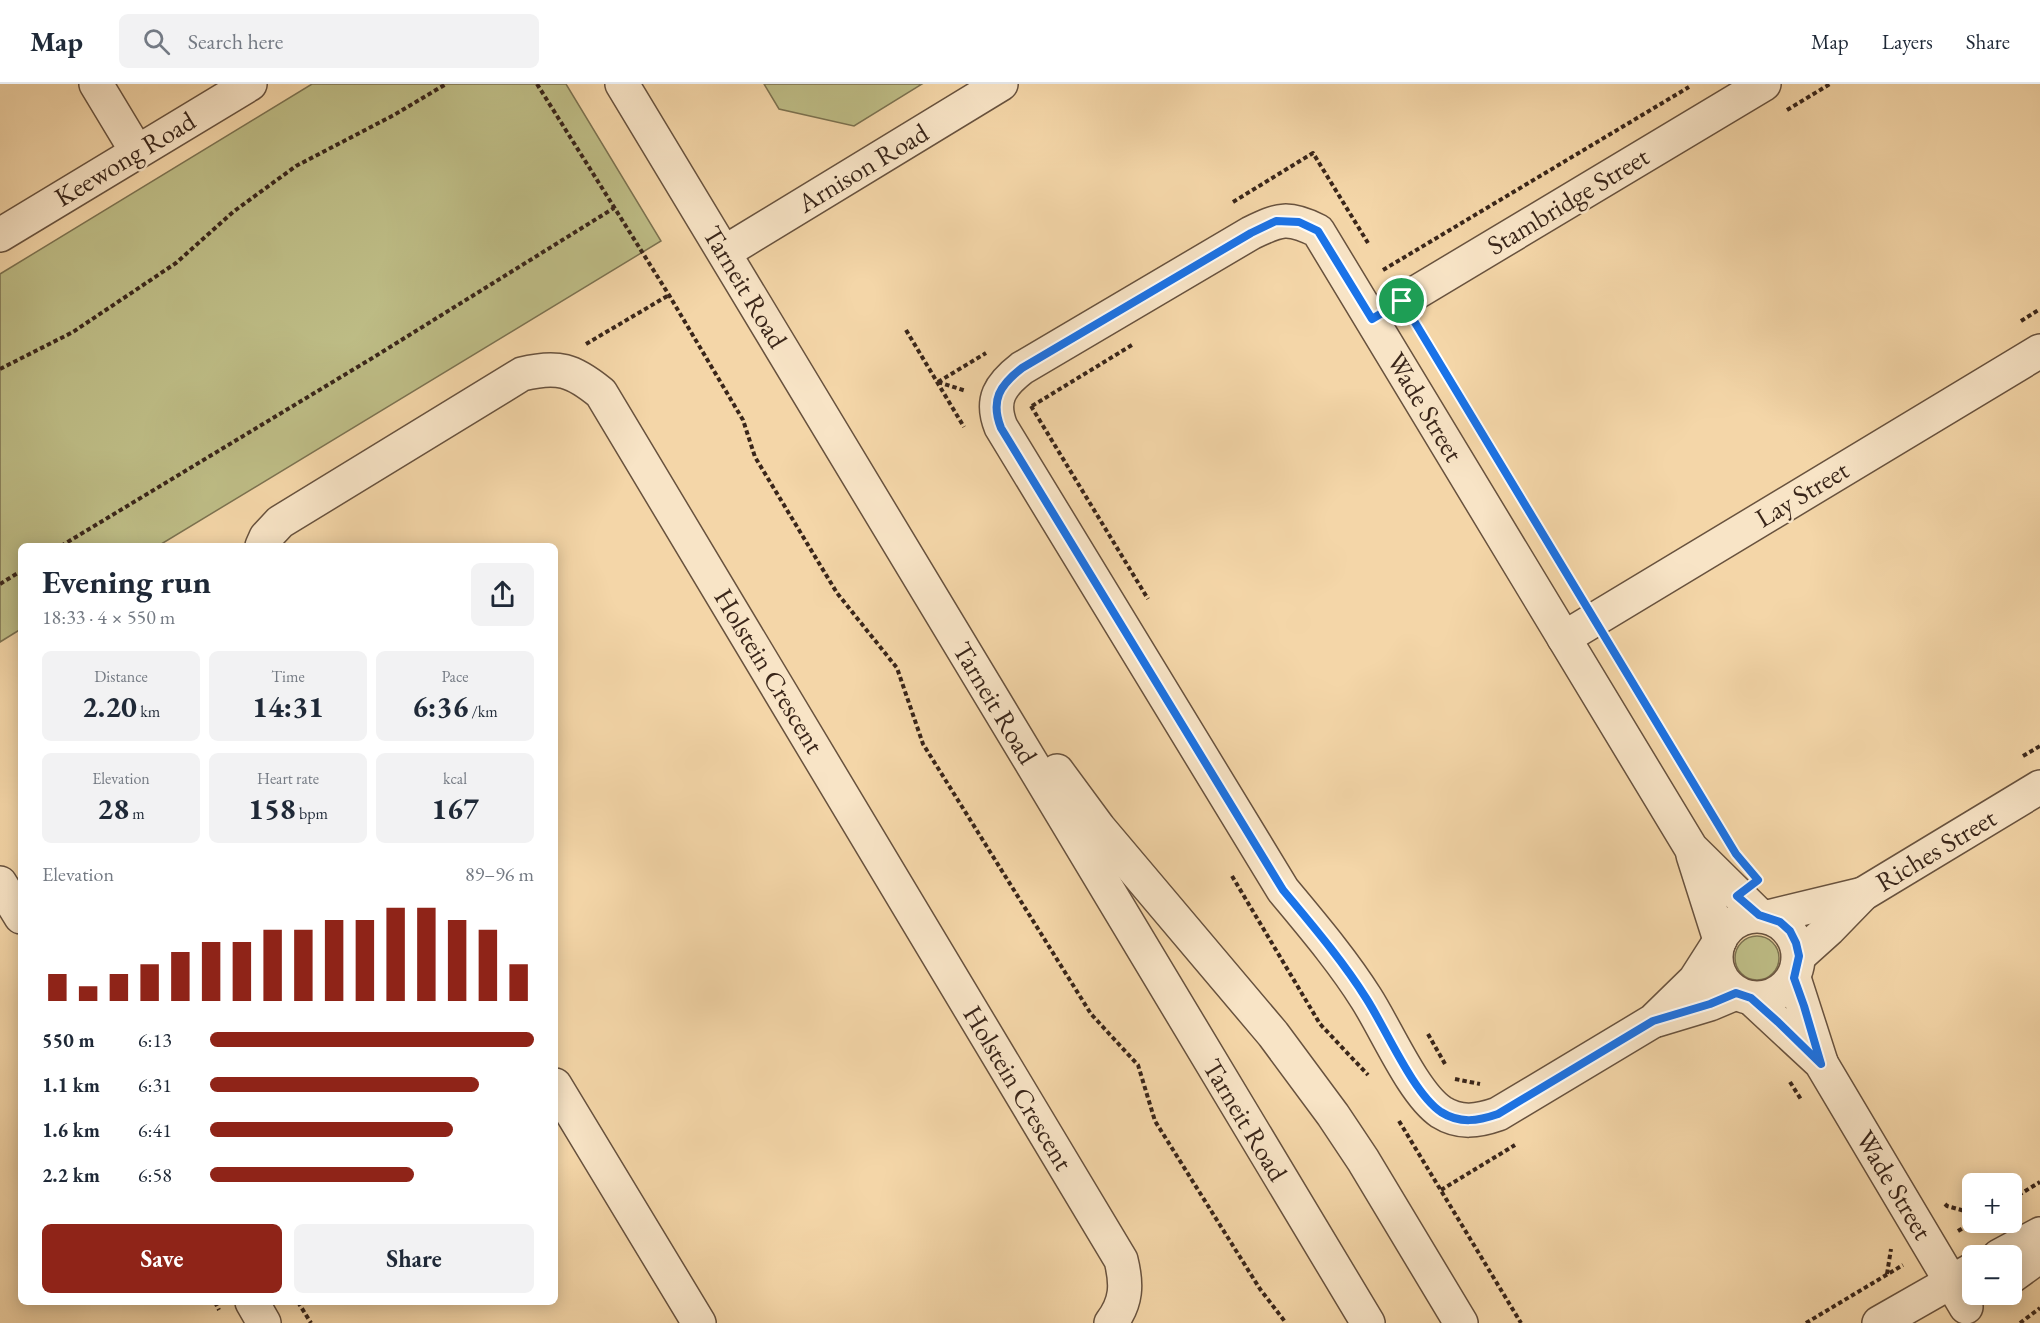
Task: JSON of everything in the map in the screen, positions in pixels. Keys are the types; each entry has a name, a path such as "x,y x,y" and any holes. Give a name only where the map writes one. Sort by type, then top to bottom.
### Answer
{"street":[{"path":"96,84 136,152"},
{"name":"Keewong Road","path":"0,235 249,84"},
{"name":"Tarneit Road","path":"622,84 1368,1323"},
{"name":"Arnison Road","path":"724,252 1001,84"},
{"name":"Stambridge Street","path":"1372,319 1764,84"},
{"name":"Wade Street","path":"1653,1021 1498,1114 1480,1120 1466,1121 1442,1113 1426,1099 1366,998 1283,890 1001,428 996,415 996,401 1000,389 1008,379 1022,368 1251,233 1276,221 1299,222 1318,231 1691,848 1719,942"},
{"name":"Lay Street","path":"1564,638 2040,351"},
{"path":"263,543 280,522 522,374 544,368"},
{"name":"Holstein Crescent","path":"544,368 566,371 586,381 601,393 1121,1260 1126,1280 1117,1311"},
{"path":"839,441 929,567 1053,765 1113,845 1273,1034 1333,1114 1461,1323"},
{"name":"Riches Street","path":"1796,967 1863,894 2040,787"},
{"name":"Wade Street","path":"1691,848 1764,916"},
{"path":"0,883 18,912"},
{"name":"Riches Street","path":"1764,916 1863,894"},
{"path":"1653,1021 1695,980 1726,930 1736,921 1747,917 1764,916 1780,922 1790,931 1796,943 1796,967 1786,988 1775,995 1763,998 1744,995 1725,984 1716,958 1719,942"},
{"name":"Wade Street","path":"1796,967 1804,1006 1821,1064"},
{"path":"1653,1021 1744,995"},
{"name":"Wade Street","path":"1744,995 1778,1022 1821,1064 1931,1247 1962,1292"},
{"path":"558,1089 699,1323"},
{"path":"2020,1245 2040,1234"},
{"path":"2022,1269 2040,1256"},
{"path":"1879,1323 1962,1296"},
{"path":"254,1305 264,1323"}],"path":[{"path":"0,369 73,332 176,263 233,212 296,166 394,115 446,84"},
{"path":"537,84 669,295 743,420 755,457 837,593 897,668 923,744 1091,1014 1138,1065 1155,1121 1260,1289 1286,1323"},
{"path":"1383,270 1694,84"},
{"path":"1232,202 1313,153 1372,250"},
{"path":"66,543 374,357 614,208"},
{"path":"1377,260 1402,301"},
{"path":"544,368 669,295"},
{"path":"1032,406 1141,340"},
{"path":"938,382 988,351"},
{"path":"0,584 18,573"},
{"path":"1455,1079 1479,1084 1489,1078"},
{"path":"1788,1078 1806,1108"},
{"path":"1441,1190 1520,1142"},
{"path":"2022,1193 2040,1182"},
{"path":"1806,1323 1962,1229"},
{"path":"1886,1240 1892,1250 1887,1274"},
{"path":"300,1305 311,1323"},
{"path":"2020,1323 2040,1308"}],"shaded area":[{"path":"312,84 566,84 661,241 163,543 18,543 18,631 0,642 0,274"},
{"path":"764,84 922,84 854,126 779,109"},
{"path":"1757,936 1772,943 1779,958 1772,973 1757,980 1742,973 1735,958 1742,943"}],"route":[{"path":"1276,221 1299,222 1318,231 1372,319 1402,301 1736,854 1758,880 1737,896 1759,915 1780,922 1790,931 1799,956 1794,978 1821,1064 1751,998 1736,993 1710,1004 1653,1021 1498,1114 1480,1120 1466,1121 1442,1113 1426,1099 1366,998 1283,890 1001,428 996,415 996,401 1000,389 1022,368 1251,233 1276,221"}]}
